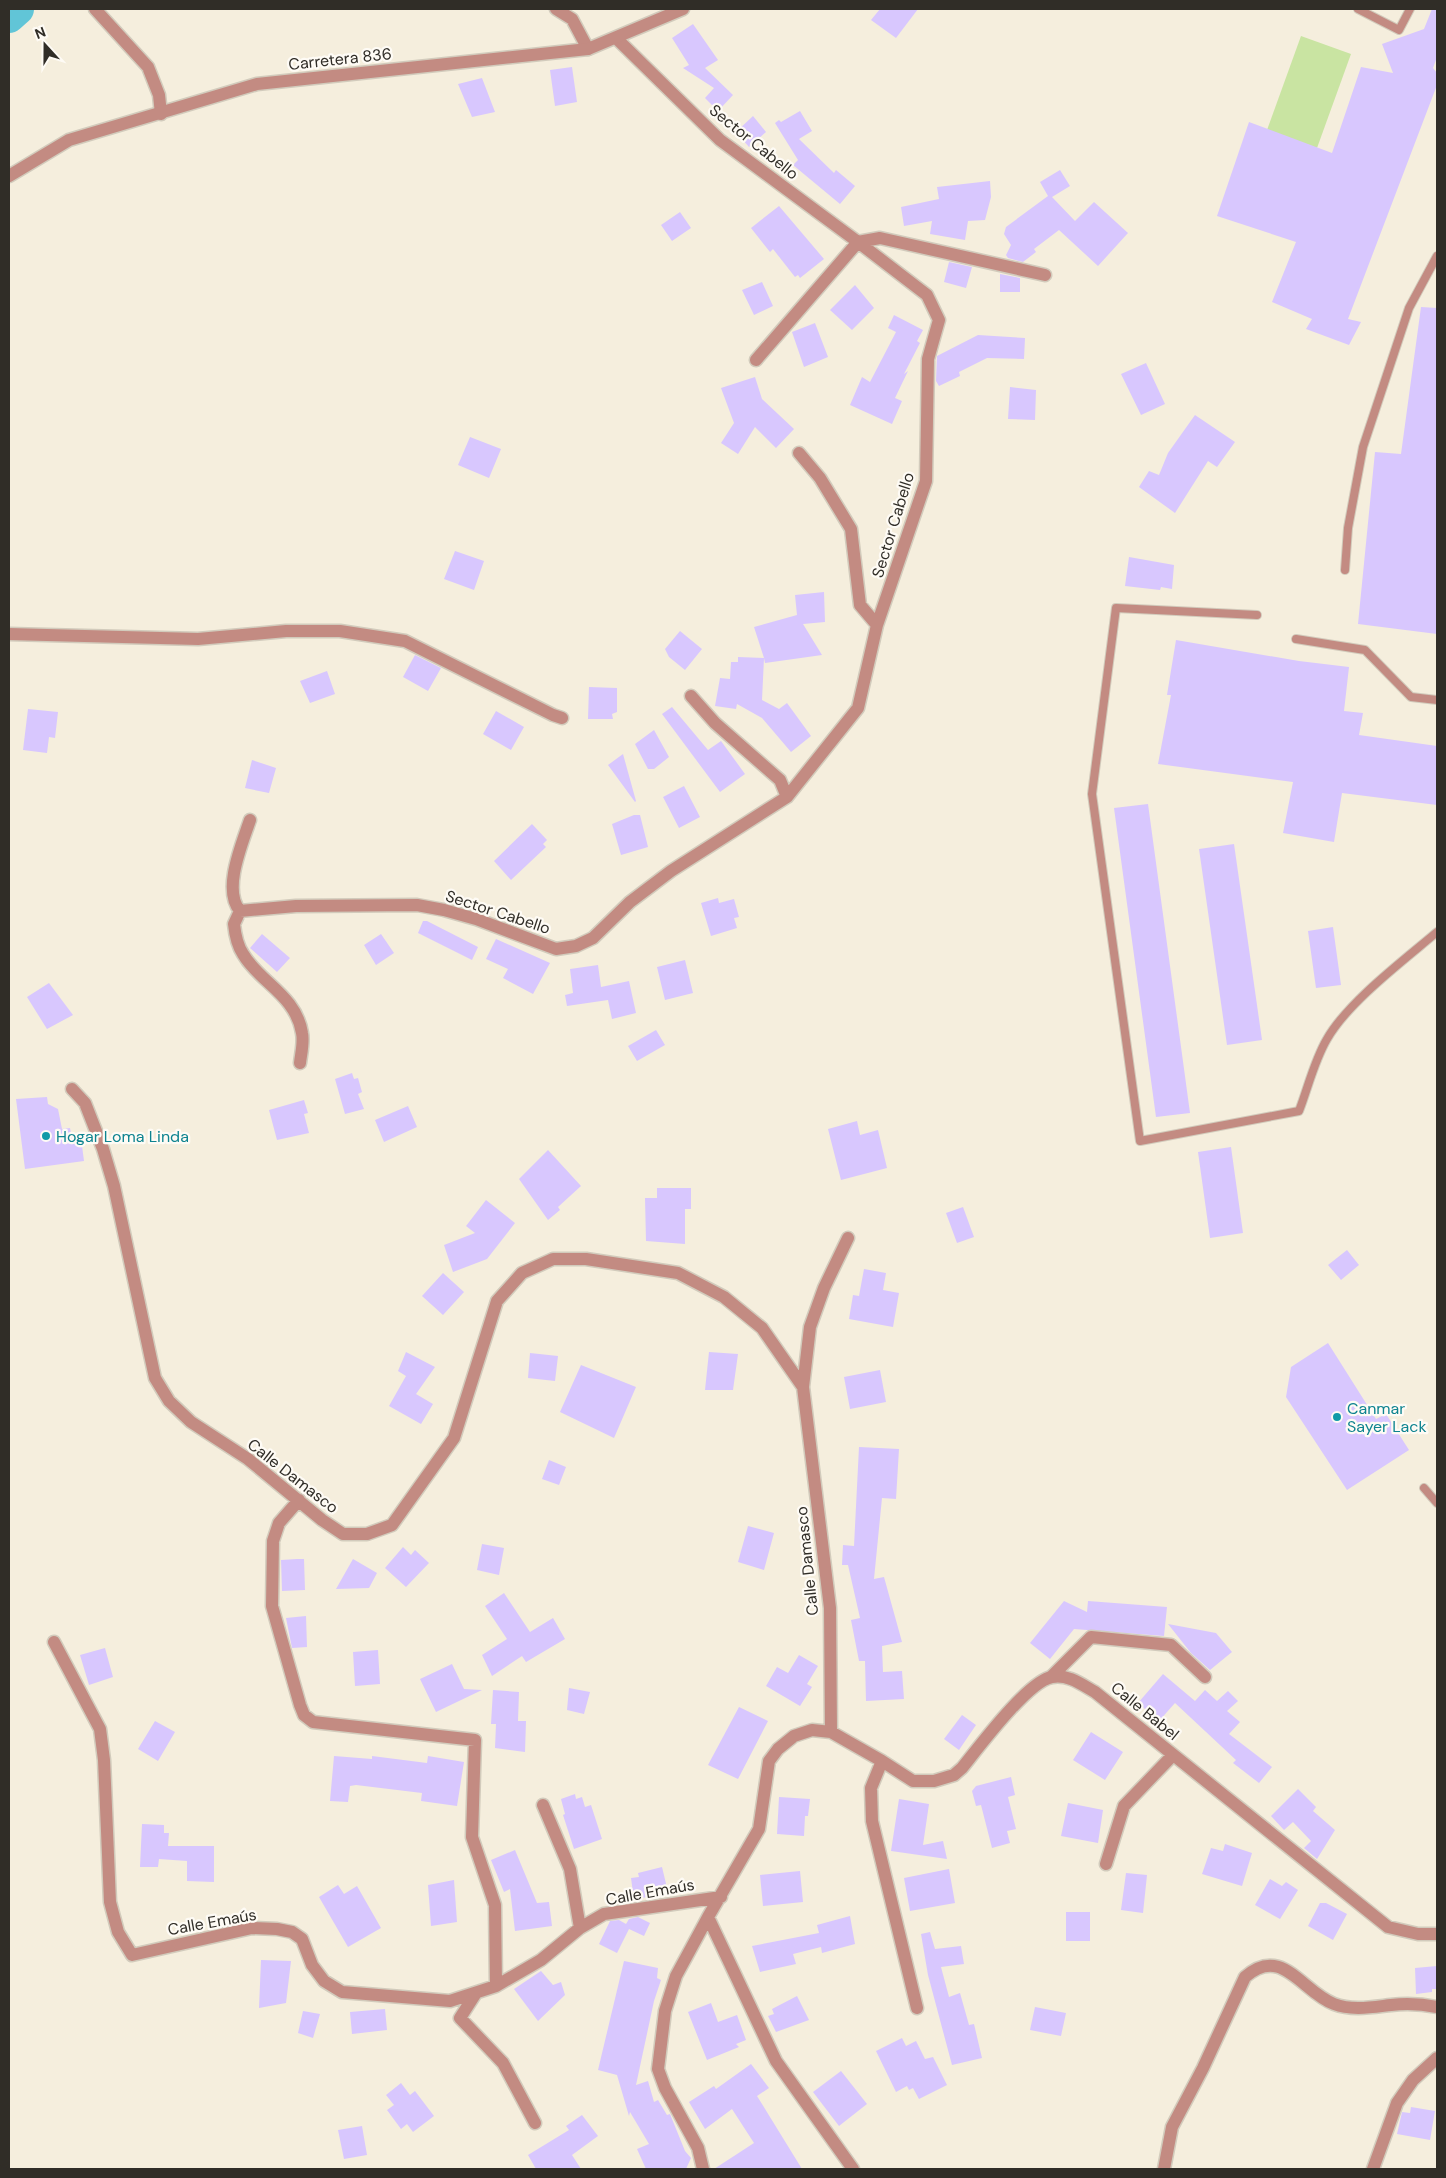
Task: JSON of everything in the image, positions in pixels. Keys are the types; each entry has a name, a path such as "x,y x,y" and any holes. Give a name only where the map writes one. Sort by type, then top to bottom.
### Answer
{"street":[{"path":"95,9 148,66 159,94 161,114"},
{"path":"556,9 572,19 588,49"},
{"name":"Carretera 836","path":"9,176 69,140 256,84 588,49 684,9"},
{"name":"Sector Cabello","path":"240,911 296,906 417,905 476,919 556,949 576,946 593,938 630,902 671,870 787,797 858,708 877,625 926,481 928,359 939,320 927,295 720,140 616,38"},
{"path":"756,360 858,242 880,238 1044,275"},
{"path":"799,452 820,478 851,528 860,605 877,625"},
{"path":"9,634 198,639 286,631 340,631 405,641 562,718"},
{"path":"691,696 714,723 780,780 787,797"},
{"path":"250,820 238,856 233,888 233,903 240,911 234,924 243,954 291,1006 302,1034 300,1063"},
{"name":"Calle Damasco","path":"72,1089 85,1103 103,1149 114,1186 155,1378 169,1401 191,1422 248,1459 322,1520 343,1534 367,1534 392,1524 454,1438 497,1301 522,1273 553,1259 586,1259 678,1273 724,1297 762,1328 803,1387"},
{"name":"Calle Damasco","path":"831,1732 830,1608 803,1387 810,1327 824,1288 848,1238"},
{"path":"298,1500 279,1523 273,1541 272,1606 304,1715 313,1722 475,1740 472,1837 496,1905 496,1986"},
{"path":"703,2169 698,2148 665,2088 658,2069 665,2011 676,1976 759,1829 769,1761 774,1755 794,1736 812,1730 831,1732 913,1781 934,1781 954,1775 1021,1698 1050,1677 1091,1637 1171,1645 1205,1677"},
{"name":"Calle Emaús","path":"54,1642 100,1729 104,1760 110,1902 118,1932 132,1954 252,1928 277,1929 292,1932 302,1939 312,1965 324,1981 342,1992 450,2001 496,1986 541,1960 580,1928 604,1914 721,1896"},
{"name":"Calle Babel","path":"1050,1677 1068,1677 1095,1692 1388,1927 1418,1934 1437,1934"},
{"path":"1106,1864 1124,1806 1173,1755"},
{"path":"882,1761 871,1788 872,1822 917,2008"},
{"path":"543,1804 570,1869 580,1928"},
{"path":"708,1917 776,2061 853,2169"},
{"path":"1164,2169 1172,2127 1203,2068 1245,1977 1254,1969 1265,1965 1285,1970 1334,2004 1365,2008 1415,2003 1437,2007"},
{"path":"476,1993 460,2018 503,2063 535,2123"},
{"path":"1373,2169 1396,2103 1413,2080 1437,2058"}],"lane":[{"path":"1358,9 1399,30 1410,9"},
{"path":"1345,570 1348,528 1363,447 1409,308 1437,256"},
{"path":"1257,615 1116,608 1092,794 1140,1141 1299,1111 1327,1039 1345,1016 1387,974 1437,932"},
{"path":"1296,639 1365,650 1411,697 1437,700"},
{"path":"1424,1488 1437,1503"}],"green space":[{"path":"1301,36 1351,54 1317,148 1267,130"}],"building":[{"path":"880,9 918,9 896,38 871,20"},
{"path":"1432,9 1437,9 1437,57 1433,68 1437,73 1437,85 1348,319 1361,322 1349,345 1306,329 1312,319 1272,302 1296,242 1217,216 1249,122 1332,153 1361,67 1393,73 1382,44 1424,29"},
{"path":"693,24 718,60 705,68 733,95 718,111 705,98 714,88 683,68 689,65 672,38"},
{"path":"572,67 577,102 555,106 550,70"},
{"path":"482,78 495,112 472,117 458,84"},
{"path":"800,111 812,131 799,139 834,173 836,170 855,186 840,204 793,165 798,160 775,123 779,120 781,122"},
{"path":"753,116 766,132 749,147 736,132"},
{"path":"1060,170 1070,186 1052,197 1075,221 1094,202 1128,233 1098,266 1059,230 1034,249 1036,252 1023,262 1008,258 1006,255 1011,245 1004,234 1006,227 1048,196 1040,182"},
{"path":"990,181 991,197 985,220 968,221 965,240 930,234 932,221 904,226 901,207 939,199 937,187"},
{"path":"779,206 824,259 800,278 798,275 795,277 773,249 770,252 751,228"},
{"path":"680,212 691,228 672,241 661,225"},
{"path":"949,262 972,267 966,288 944,282"},
{"path":"1000,274 1020,278 1020,292 1000,292"},
{"path":"762,282 773,306 754,315 742,290"},
{"path":"855,285 874,308 852,330 830,310"},
{"path":"1421,307 1437,308 1437,634 1358,624 1375,452 1401,454"},
{"path":"894,315 923,330 917,341 920,343 904,374 908,371 895,398 902,401 892,424 850,405 862,377 870,382 896,332 888,328"},
{"path":"815,323 828,357 804,367 792,332"},
{"path":"978,335 1025,338 1024,359 987,358 959,372 960,376 939,386 936,381 937,356"},
{"path":"1146,363 1165,404 1141,415 1121,374"},
{"path":"755,377 762,399 794,429 776,448 755,427 738,454 721,443 734,423 721,388"},
{"path":"1010,387 1036,390 1035,420 1008,419"},
{"path":"1195,415 1235,442 1217,467 1208,461 1175,513 1139,487 1149,471 1159,475 1168,453"},
{"path":"470,437 501,449 489,478 458,465"},
{"path":"455,551 484,561 474,590 444,579"},
{"path":"1129,557 1174,565 1172,589 1161,587 1160,590 1125,586"},
{"path":"824,592 825,622 803,624 822,655 765,663 754,627 797,615 795,595"},
{"path":"680,631 702,649 685,670 669,657 665,649"},
{"path":"1176,640 1299,661 1349,667 1344,711 1363,713 1359,735 1437,746 1437,805 1342,793 1334,842 1283,833 1293,782 1158,764 1171,695 1167,695"},
{"path":"415,655 441,668 428,691 403,677"},
{"path":"738,657 764,658 762,700 779,709 787,703 811,736 791,752 762,718 737,704 736,709 715,706 720,678 730,679 731,662 738,662"},
{"path":"327,671 335,694 310,703 300,681"},
{"path":"589,687 617,688 617,712 612,714 613,719 588,719"},
{"path":"672,707 708,750 721,741 745,774 720,792 662,714"},
{"path":"28,709 58,712 55,738 49,737 47,753 23,750"},
{"path":"496,711 524,727 511,750 483,734"},
{"path":"654,730 669,757 654,769 648,769 635,744"},
{"path":"623,754 636,801 635,802 608,765"},
{"path":"252,760 276,768 269,793 245,788"},
{"path":"684,786 700,817 679,828 663,797"},
{"path":"1148,804 1190,1113 1156,1117 1114,808"},
{"path":"634,815 640,815 648,847 621,855 612,824"},
{"path":"532,824 547,840 543,844 546,847 511,880 494,861"},
{"path":"1234,844 1262,1040 1227,1045 1199,849"},
{"path":"718,898 719,903 734,899 739,917 734,918 737,928 711,936 701,903"},
{"path":"423,921 427,921 478,947 472,960 418,933"},
{"path":"1333,927 1341,985 1316,988 1308,931"},
{"path":"262,934 290,958 277,972 250,948"},
{"path":"381,934 394,953 376,965 364,945"},
{"path":"496,939 550,963 533,994 503,978 508,969 486,959"},
{"path":"685,960 693,993 665,1000 657,967"},
{"path":"598,965 601,987 629,981 636,1013 612,1019 608,1000 567,1006 565,995 573,993 570,969"},
{"path":"49,983 73,1015 47,1029 27,997"},
{"path":"656,1030 665,1045 637,1061 628,1046"},
{"path":"352,1073 354,1079 358,1078 362,1092 358,1094 364,1109 345,1114 335,1079"},
{"name":"Hogar Loma Linda","path":"47,1097 48,1104 58,1109 62,1129 70,1128 72,1139 81,1138 84,1161 25,1169 16,1099"},
{"path":"304,1100 308,1113 304,1114 309,1133 277,1140 269,1110"},
{"path":"408,1106 417,1127 384,1142 375,1120"},
{"path":"857,1121 860,1135 878,1130 887,1168 841,1180 828,1129"},
{"path":"1231,1147 1243,1233 1210,1238 1198,1152"},
{"path":"548,1150 581,1186 558,1207 560,1210 548,1220 519,1179"},
{"path":"657,1188 691,1188 691,1209 685,1209 685,1244 646,1241 645,1198 657,1198"},
{"path":"486,1200 515,1223 487,1259 453,1272 444,1245 475,1233 466,1226"},
{"path":"963,1207 974,1237 957,1243 946,1213"},
{"path":"1347,1250 1359,1265 1341,1280 1328,1265"},
{"path":"864,1269 886,1273 883,1290 899,1293 893,1327 849,1319 853,1295 859,1296"},
{"path":"443,1273 464,1292 443,1315 422,1296"},
{"name":"Canmar Sayer Lack","path":"1328,1343 1376,1419 1386,1414 1409,1450 1347,1490 1286,1397 1291,1367"},
{"path":"406,1352 435,1367 416,1394 433,1404 421,1424 389,1406 406,1376 398,1371"},
{"path":"709,1352 738,1354 733,1390 705,1390"},
{"path":"530,1353 558,1356 555,1381 528,1378"},
{"path":"581,1365 636,1387 614,1438 560,1412"},
{"path":"880,1370 886,1402 850,1409 844,1377"},
{"path":"859,1447 899,1449 896,1499 882,1498 874,1579 884,1577 902,1642 882,1646 883,1672 902,1671 904,1699 866,1701 865,1661 859,1661 851,1620 860,1618 848,1565 842,1565 843,1545 854,1546"},
{"path":"549,1460 566,1467 559,1485 542,1479"},
{"path":"748,1526 774,1533 764,1570 738,1562"},
{"path":"482,1544 504,1548 499,1575 477,1570"},
{"path":"403,1547 411,1555 415,1550 429,1563 406,1587 385,1568"},
{"path":"304,1559 305,1590 282,1591 281,1560"},
{"path":"353,1559 377,1573 369,1588 336,1589"},
{"path":"504,1593 530,1632 553,1618 565,1639 526,1662 522,1656 492,1676 482,1655 507,1639 485,1606"},
{"path":"1064,1601 1087,1612 1088,1601 1167,1607 1164,1636 1074,1629 1050,1659 1030,1643"},
{"path":"306,1616 307,1647 292,1648 286,1618"},
{"path":"1168,1624 1216,1633 1232,1652 1210,1670 1191,1653"},
{"path":"105,1648 113,1677 89,1685 80,1655"},
{"path":"378,1650 380,1684 355,1686 353,1652"},
{"path":"799,1655 818,1666 807,1684 812,1687 800,1706 766,1686 777,1667 788,1673"},
{"path":"452,1664 464,1689 482,1690 436,1712 420,1679"},
{"path":"1163,1674 1195,1701 1205,1690 1217,1701 1228,1691 1238,1701 1227,1711 1240,1722 1229,1734 1272,1767 1259,1783 1233,1763 1236,1760 1175,1703 1159,1721 1138,1703"},
{"path":"569,1688 590,1692 584,1714 567,1710"},
{"path":"493,1690 519,1692 518,1721 526,1721 525,1752 495,1748 496,1724 491,1724"},
{"path":"739,1707 768,1721 738,1779 708,1765"},
{"path":"962,1715 976,1725 959,1750 944,1739"},
{"path":"155,1721 175,1732 158,1761 138,1749"},
{"path":"1091,1732 1123,1752 1105,1780 1073,1760"},
{"path":"334,1756 372,1759 372,1756 427,1763 428,1756 464,1762 457,1806 421,1801 422,1793 356,1785 350,1786 348,1802 330,1801"},
{"path":"1011,1777 1015,1795 1008,1797 1016,1829 1007,1831 1010,1843 992,1848 981,1805 976,1806 972,1791 976,1786"},
{"path":"1298,1789 1316,1807 1313,1811 1335,1830 1317,1859 1304,1848 1311,1841 1293,1822 1284,1830 1271,1816"},
{"path":"575,1794 576,1799 582,1797 585,1807 591,1805 602,1839 574,1849 563,1815 565,1814 561,1799"},
{"path":"779,1797 810,1799 808,1816 805,1816 804,1836 777,1834"},
{"path":"899,1799 929,1804 923,1845 943,1841 947,1859 891,1851"},
{"path":"1068,1803 1103,1810 1098,1843 1061,1836"},
{"path":"142,1824 164,1825 164,1833 169,1833 168,1846 214,1846 214,1882 187,1881 187,1861 159,1859 158,1867 140,1867"},
{"path":"1225,1844 1252,1853 1242,1886 1202,1874 1211,1848 1223,1851"},
{"path":"515,1850 537,1903 549,1902 552,1926 515,1931 510,1889 504,1892 491,1860"},
{"path":"662,1867 668,1892 634,1900 631,1878 639,1877 638,1873"},
{"path":"949,1869 955,1903 910,1911 904,1878"},
{"path":"800,1871 803,1902 763,1906 760,1875"},
{"path":"1126,1873 1147,1875 1143,1913 1121,1910"},
{"path":"1270,1879 1282,1886 1286,1882 1298,1890 1280,1919 1255,1905"},
{"path":"454,1880 457,1922 431,1926 428,1885"},
{"path":"338,1885 344,1894 357,1886 381,1928 348,1947 319,1897"},
{"path":"1320,1903 1326,1903 1347,1914 1333,1940 1308,1926"},
{"path":"1066,1912 1090,1912 1090,1941 1066,1941"},
{"path":"850,1916 855,1944 822,1953 821,1947 793,1954 796,1964 760,1972 752,1946 819,1933 817,1925"},
{"path":"638,1917 650,1923 644,1936 629,1929 617,1953 599,1944 610,1921 619,1920 626,1924 629,1919"},
{"path":"930,1932 935,1949 961,1946 964,1964 941,1967 949,1997 960,1993 969,2025 974,2024 982,2058 952,2065 928,1975 921,1934"},
{"path":"261,1960 291,1961 286,2003 259,2008"},
{"path":"624,1961 658,1968 657,1978 661,1980 654,2001 636,2085 648,2081 654,2102 658,2100 667,2115 670,2114 685,2151 691,2158 686,2169 646,2169 637,2149 649,2144 630,2112 629,2116 617,2075 598,2070"},
{"path":"1437,1966 1437,1989 1432,1989 1432,1992 1416,1994 1415,1968"},
{"path":"541,1971 553,1985 561,1982 565,1995 538,2021 514,1989"},
{"path":"797,1996 809,2020 776,2032 768,2016 774,2014 772,2009"},
{"path":"711,2003 718,2022 737,2015 746,2040 736,2044 739,2047 707,2060 688,2012"},
{"path":"1035,2007 1066,2013 1061,2036 1030,2030"},
{"path":"385,2009 387,2030 352,2034 350,2012"},
{"path":"303,2011 320,2014 313,2038 298,2033"},
{"path":"902,2038 906,2046 916,2041 925,2059 933,2057 947,2085 919,2099 913,2088 909,2090 907,2086 896,2092 876,2051"},
{"path":"751,2064 769,2088 757,2096 802,2169 714,2169 754,2143 732,2109 705,2129 689,2102 714,2086 716,2089"},
{"path":"841,2071 867,2104 839,2126 813,2092"},
{"path":"401,2083 410,2095 415,2091 434,2116 413,2132 407,2124 401,2129 387,2110 394,2105 386,2095"},
{"path":"1411,2107 1435,2111 1430,2140 1397,2134 1402,2112 1410,2113"},
{"path":"582,2115 598,2136 572,2155 581,2169 536,2169 528,2155 569,2130 566,2126"},
{"path":"362,2126 367,2155 344,2159 338,2130"}],"waterway":[{"path":"9,17 18,9"}],"place":[{"name":"Hogar Loma Linda","path":"46,1136"},
{"name":"Canmar Sayer Lack","path":"1337,1417"}]}
